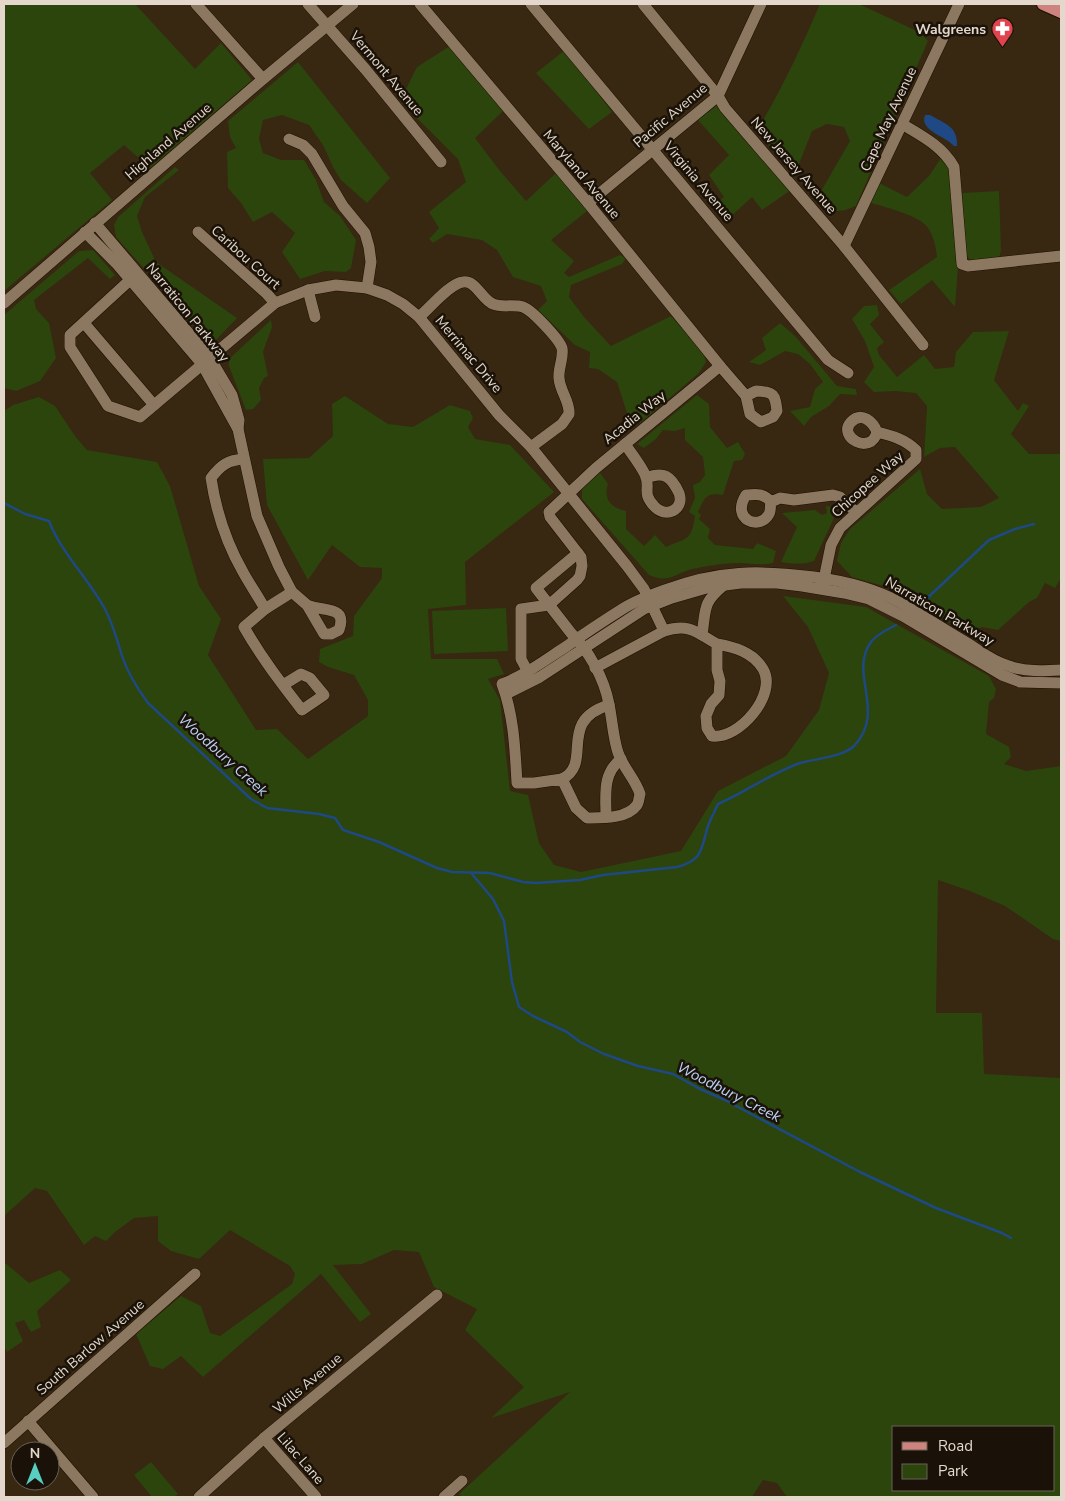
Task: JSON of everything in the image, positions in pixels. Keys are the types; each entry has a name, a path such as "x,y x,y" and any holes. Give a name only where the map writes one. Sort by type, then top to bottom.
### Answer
{"main road":[{"path":"1043,4 1061,12"}],"street":[{"path":"196,4 263,79"},
{"name":"Vermont Avenue","path":"308,4 441,162"},
{"name":"Highland Avenue","path":"4,302 353,4"},
{"name":"Maryland Avenue","path":"420,4 588,203 746,396"},
{"name":"Virginia Avenue","path":"531,4 828,360 848,373"},
{"name":"New Jersey Avenue","path":"643,4 654,9 725,108 844,246 924,345"},
{"name":"Pacific Avenue","path":"588,203 718,96 761,4"},
{"name":"Cape May Avenue","path":"844,246 959,4"},
{"path":"902,124 928,139 947,154 954,167 962,264 968,266 1061,256"},
{"path":"289,139 303,145 312,154 343,206 366,233 370,247 371,262 367,288"},
{"name":"Narraticon Parkway","path":"95,224 232,395 239,420 238,430 257,516 292,592 307,605"},
{"name":"Narraticon Parkway","path":"85,232 206,361"},
{"name":"Caribou Court","path":"198,232 275,303"},
{"path":"130,280 84,322 154,405"},
{"path":"418,318 462,282 470,283 492,304 523,307 532,311 559,342 562,354 558,373 559,381 568,401 569,414 562,424 531,447"},
{"name":"Merrimac Drive","path":"84,322 70,334 70,347 108,406 140,417 275,303 308,290 336,285 367,288 387,295 403,304 418,318 499,415 531,447 627,566 649,601 664,631"},
{"path":"308,290 315,317"},
{"name":"Acadia Way","path":"578,552 549,514 551,509 720,366"},
{"name":"Chicopee Way","path":"824,584 831,545 840,528 916,459 916,450 908,443 898,437 877,432"},
{"path":"626,444 646,478"},
{"path":"244,459 235,460 220,466 211,478 214,496 229,544 243,572 265,608"},
{"path":"771,502 780,498 794,500 833,495 840,497 856,512"},
{"path":"528,672 521,659 521,609 549,605 577,580 582,566 581,556 578,552 536,588 549,605 580,643 596,668 607,696 617,750 640,794 638,804 630,811 618,816 587,818 576,808 562,779"},
{"name":"Narraticon Parkway","path":"504,689 528,672 644,608 649,601 696,579 721,574 772,572 824,584 869,599 1002,675 1020,682 1061,683"},
{"name":"Narraticon Parkway","path":"649,601 741,583 854,584 900,602 998,662 1008,666 1035,671 1061,670"},
{"path":"702,635 706,606 710,597 724,585"},
{"path":"283,685 263,660 244,628 265,608 292,592"},
{"path":"596,668 664,631 676,627 692,629 716,644 738,648 754,658 763,669 766,678 764,694 757,711 736,729 720,737 712,736 707,728 706,716 711,704 719,695 720,681 717,670 716,644"},
{"name":"Narraticon Parkway","path":"504,689 540,677 580,643"},
{"path":"504,689 511,715 517,783 534,783 562,779 570,775 576,761 578,732 582,723 593,711 609,705"},
{"path":"606,817 607,777 621,759"},
{"name":"South Barlow Avenue","path":"4,1443 195,1274"},
{"name":"Wills Avenue","path":"199,1497 264,1438 437,1295"},
{"path":"28,1421 94,1497"},
{"name":"Lilac Lane","path":"264,1438 316,1497"},
{"path":"444,1497 462,1481"}],"green space":[{"path":"4,4 135,4 195,69 221,43 252,80 150,168 124,145 90,173 112,200 4,291"},
{"path":"820,4 859,4 919,32 928,41 856,206 840,211 830,210 816,200 850,141 844,127 827,124 812,131 795,174 756,132 806,37"},
{"path":"450,46 503,111 475,138 500,171 526,201 556,173 587,211 551,240 574,261 564,273 569,277 620,255 626,258 622,264 571,285 569,297 584,317 611,346 671,316 703,352 706,362 699,373 640,423 627,413 617,382 598,369 589,368 590,352 575,345 538,310 547,301 541,286 513,277 497,250 482,240 447,234 433,243 429,239 439,228 429,212 466,182 458,159 400,101 417,67"},
{"path":"565,50 612,112 589,129 536,73"},
{"path":"298,62 390,178 367,203 341,180 323,145 309,125 282,115 263,120 259,139 263,153 281,160 304,160 316,180 324,202 340,216 356,240 351,268 346,272 325,271 300,279 282,252 295,233 272,212 253,222 241,203 228,188 227,152 236,148 230,137 228,121"},
{"path":"717,105 791,190 762,210 752,197 726,221 713,206 724,197 709,175 729,155 698,120"},
{"path":"941,158 948,165 958,267 955,307 932,280 901,304 889,290 937,257 932,235 928,228 918,220 902,212 871,203 879,183 907,197 929,176"},
{"path":"175,167 179,170 145,197 137,216 156,262 237,318 216,340 197,328 116,237 114,225 118,217"},
{"path":"999,191 1001,250 999,259 973,263 966,255 962,193"},
{"path":"93,250 115,275 110,279 88,258 34,300 36,309 49,323 56,358 40,381 16,391 4,388 4,315 79,251"},
{"path":"877,305 879,315 870,324 884,342 877,348 879,355 897,377 924,355 935,369 954,367 956,352 973,332 1009,331 994,380 1018,411 1023,403 1029,406 1011,434 1029,454 1061,454 1061,578 1055,588 1045,583 1037,598 1029,602 998,630 982,627 968,632 887,587 852,577 837,561 841,543 850,529 920,469 927,494 942,509 981,507 999,498 955,447 940,448 924,457 927,406 916,393 896,391 874,392 864,382 874,367 865,341 852,319 864,306"},
{"path":"271,320 272,327 263,352 268,376 264,378 259,388 261,400 253,409 246,410 229,366 229,359"},
{"path":"780,323 795,336 837,386 856,389 857,395 840,394 829,406 811,417 804,426 790,411 810,407 815,389 823,382 810,364 798,354 785,351 760,365 749,362 766,350 762,338"},
{"path":"697,395 709,404 710,427 727,448 738,442 745,454 742,460 734,461 723,495 709,495 702,503 698,512 701,515 699,519 710,529 708,538 715,545 753,549 757,543 776,551 773,563 721,564 692,569 667,578 656,578 649,575 582,499 582,486 599,471 608,484 607,494 612,505 626,511 626,529 644,546 655,535 666,547 687,537 692,530 695,516 689,512 695,498 693,485 700,482 705,475 703,457 685,440 685,428 675,431 663,430 656,439 644,448 637,444"},
{"path":"345,396 388,424 413,427 450,405 470,411 473,418 468,427 475,439 510,445 554,492 465,562 466,605 428,609 431,659 497,659 504,674 488,679 500,700 510,791 528,795 539,843 554,865 581,872 681,851 718,791 786,756 819,710 829,673 808,627 783,596 866,607 989,676 996,689 994,698 989,702 986,734 1009,747 1011,757 1004,764 1026,771 1061,766 1061,941 1053,939 1005,906 938,880 936,1013 982,1013 984,1074 1061,1078 1061,1497 787,1497 777,1483 763,1480 752,1497 462,1497 459,1494 570,1392 491,1418 524,1387 465,1330 477,1309 434,1287 419,1252 394,1250 362,1264 333,1265 371,1314 360,1322 321,1274 203,1377 181,1356 163,1369 150,1366 136,1334 181,1296 201,1306 210,1333 220,1336 292,1284 295,1274 290,1266 230,1230 199,1259 171,1251 158,1241 158,1216 134,1218 106,1241 95,1236 84,1245 47,1191 35,1188 4,1216 4,411 13,405 39,397 55,406 87,450 157,462 170,486 199,586 221,619 208,655 256,730 277,729 308,759 368,716 368,700 354,675 328,667 319,662 320,649 353,636 354,616 382,578 382,568 360,567 332,545 308,580 267,505 263,459 309,458 333,436 332,404"},
{"path":"826,506 835,507 833,520 814,561 798,564 781,562 797,527 782,513 815,510 822,515 827,513"},
{"path":"506,608 508,651 434,654 432,611"},
{"path":"4,1262 29,1283 60,1270 71,1280 37,1311 41,1327 31,1332 24,1320 15,1323 23,1341 7,1352 4,1346"},
{"path":"151,1462 178,1494 174,1497 152,1497 134,1475"}],"water":[{"path":"925,115 930,115 950,126 957,139 957,146 954,146 929,129 924,121"}],"waterway":[{"name":"Woodbury Creek","path":"4,503 25,514 49,521 54,533 105,609 113,626 127,669 148,703 251,799 267,808 319,814 335,818 343,830 379,842 437,868 452,872 490,873 523,882 580,880 603,875 677,867 692,861 700,852 708,826 718,804 789,767 843,753 854,746 863,733 867,719 868,706 863,667 865,654 873,639 896,625"},
{"path":"920,605 989,540 1015,529 1034,524"},
{"name":"Woodbury Creek","path":"472,874 493,899 504,921 512,982 519,1007 604,1054 638,1066 673,1074 860,1172 936,1208 1011,1238"}],"place":[{"name":"Walgreens","path":"1002,48"}]}
